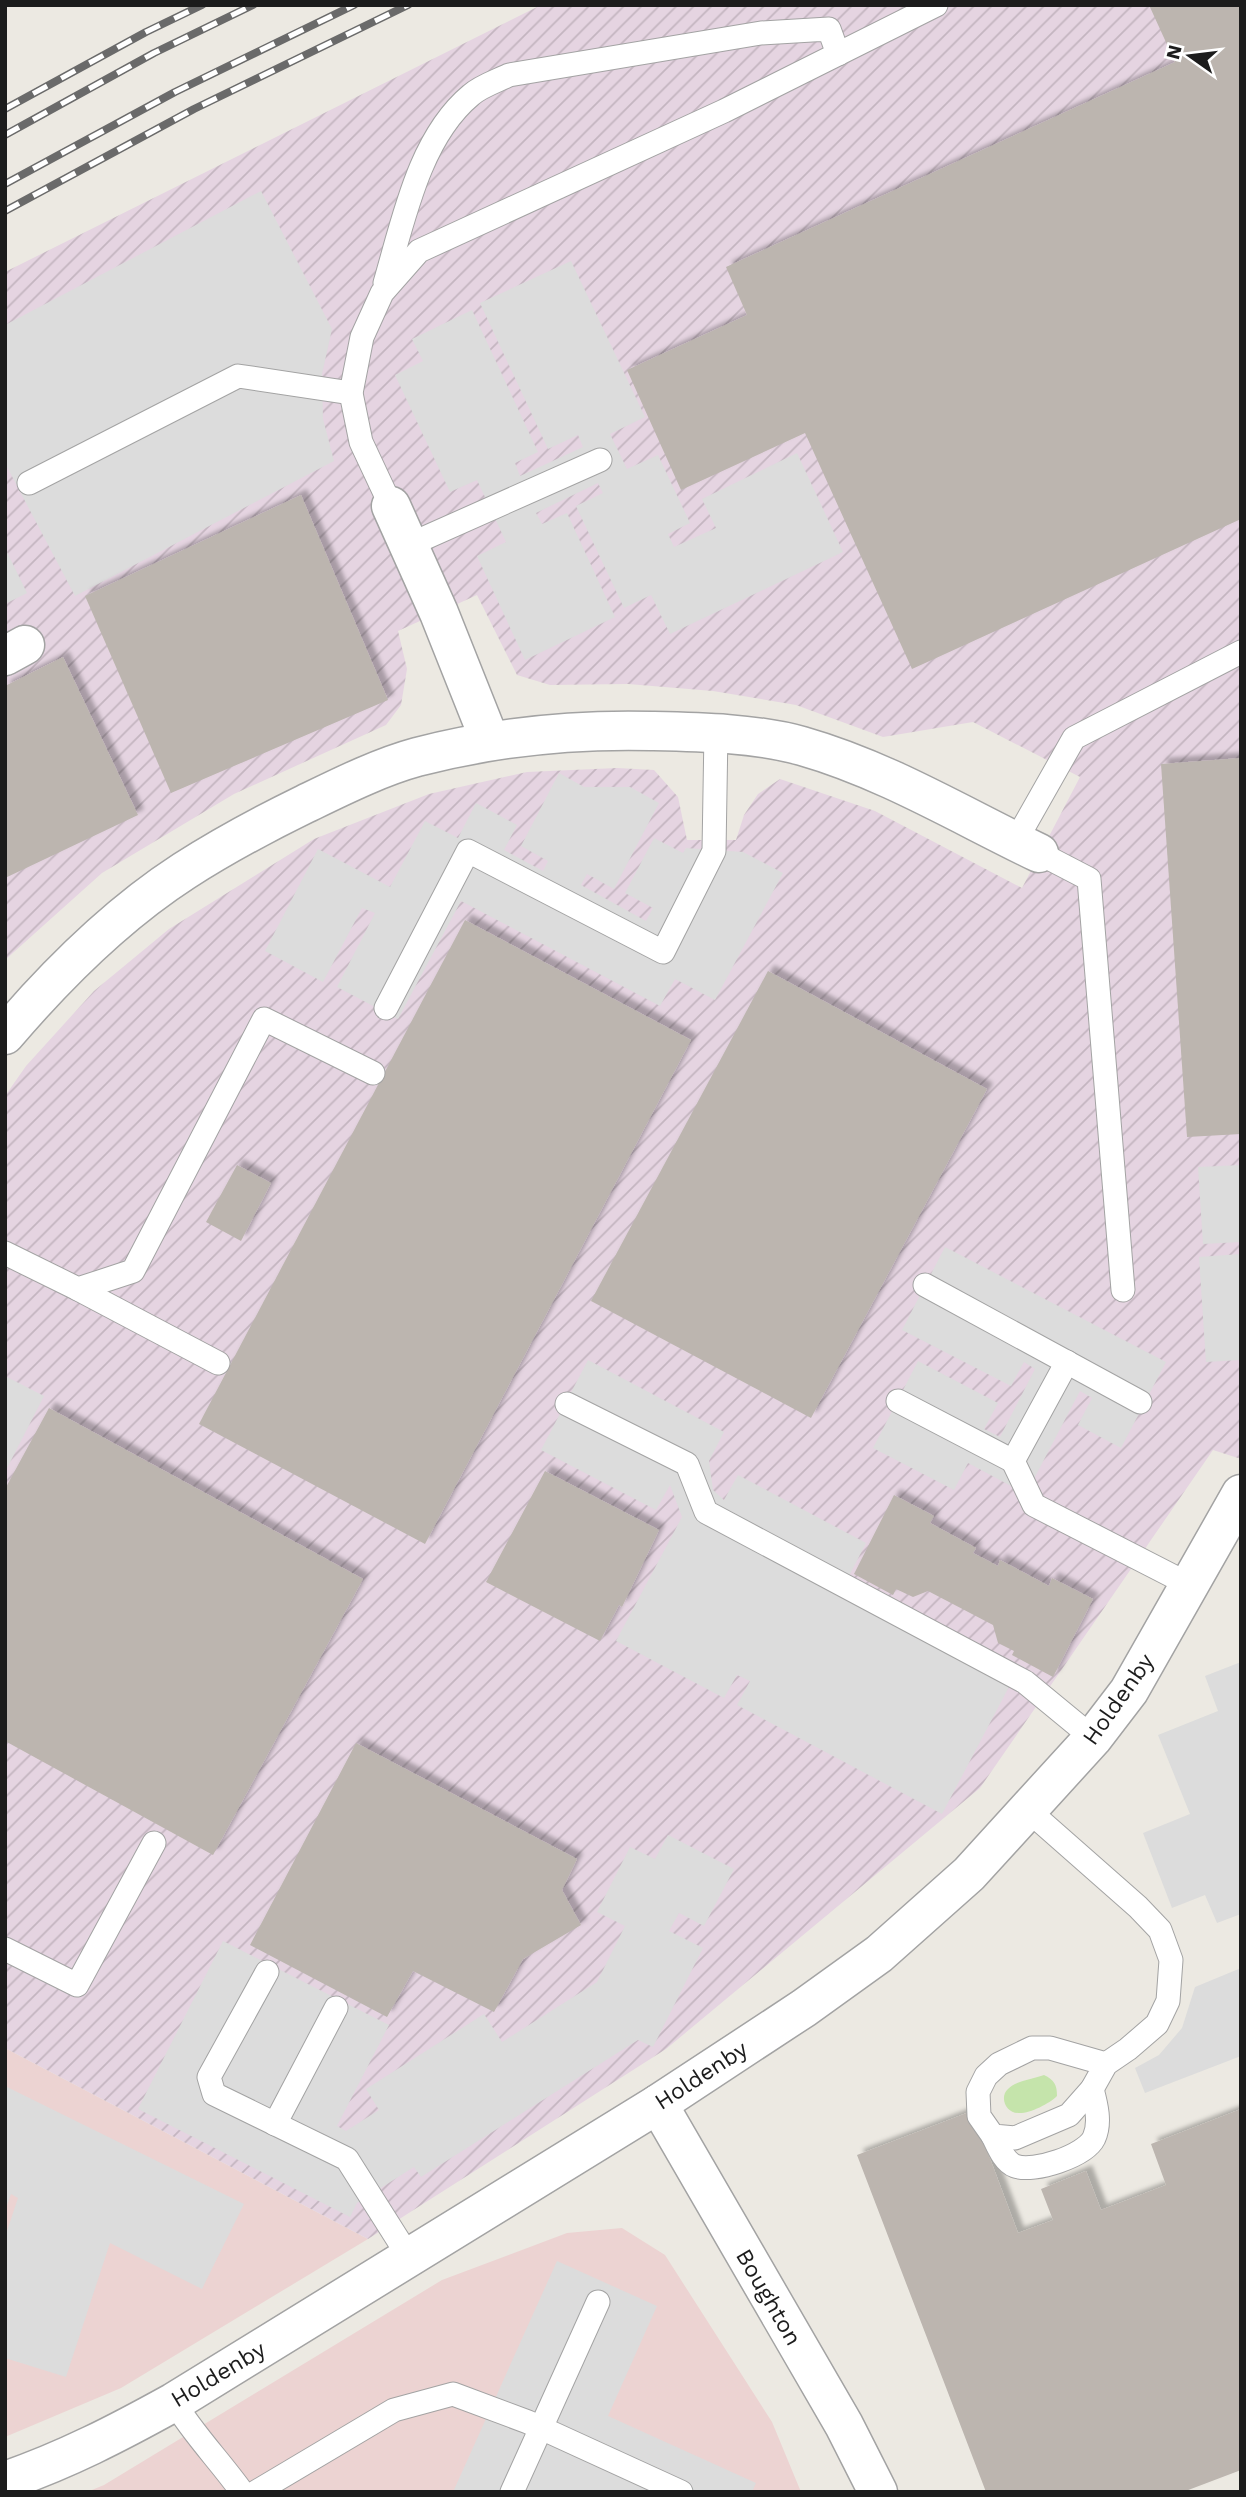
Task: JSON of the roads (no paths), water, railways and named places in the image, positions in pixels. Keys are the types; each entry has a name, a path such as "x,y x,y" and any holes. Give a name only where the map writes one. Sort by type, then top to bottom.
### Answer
{"street":[{"path":"391,506 439,613 490,741"},
{"path":"5,1035 41,992 114,924 182,872 255,829 336,788 414,758 490,741 555,733 630,730 716,732 800,746 901,782 1027,848"},
{"name":"Holdenby","path":"5,2481 104,2441 174,2402 658,2104 803,2008 878,1954 969,1874 1093,1738 1129,1691 1241,1494"},
{"name":"Boughton","path":"658,2104 844,2425 878,2492"}],"lane":[{"path":"382,293 419,251 724,111 936,5"},
{"path":"391,506 361,442 351,393 362,337 382,293 411,196 440,128 472,94 509,75 761,33 829,29 838,54"},
{"path":"29,483 238,376 351,393"},
{"path":"409,545 600,460"},
{"path":"1123,1290 1088,879 1027,848 1074,738 1241,652"},
{"path":"386,1008 468,851 663,952 714,851 716,732"},
{"path":"78,1289 133,1270 264,1019 373,1073"},
{"path":"5,1252 218,1363"},
{"path":"925,1285 1140,1402"},
{"path":"1013,1461 1067,1362"},
{"path":"898,1401 1013,1461 1034,1505 1189,1585"},
{"path":"567,1404 687,1464 706,1511 1025,1682 1093,1738"},
{"path":"993,2136 1015,2138 1069,2115 1092,2089 1106,2064 1157,2024 1168,2000 1171,1960 1160,1930 1138,1907 1029,1811"},
{"path":"5,1949 77,1985 154,1843"},
{"path":"267,1972 209,2077 215,2094 347,2159 409,2257"},
{"path":"275,2124 336,2008"},
{"path":"1092,2089 1097,2112 1094,2137 1083,2150 1034,2170 1014,2166 1004,2158 979,2116 978,2092 986,2076 999,2064 1032,2048 1050,2048 1106,2064"},
{"path":"512,2492 598,2302"},
{"path":"256,2492 394,2410 453,2394 541,2428 645,2484 681,2492"},
{"path":"174,2402 186,2422 242,2492"}],"railway":[{"path":"5,109 146,32 202,5"},
{"path":"5,135 154,53 253,5"},
{"path":"5,184 175,92 354,5"},
{"path":"5,211 194,109 408,5"}]}
